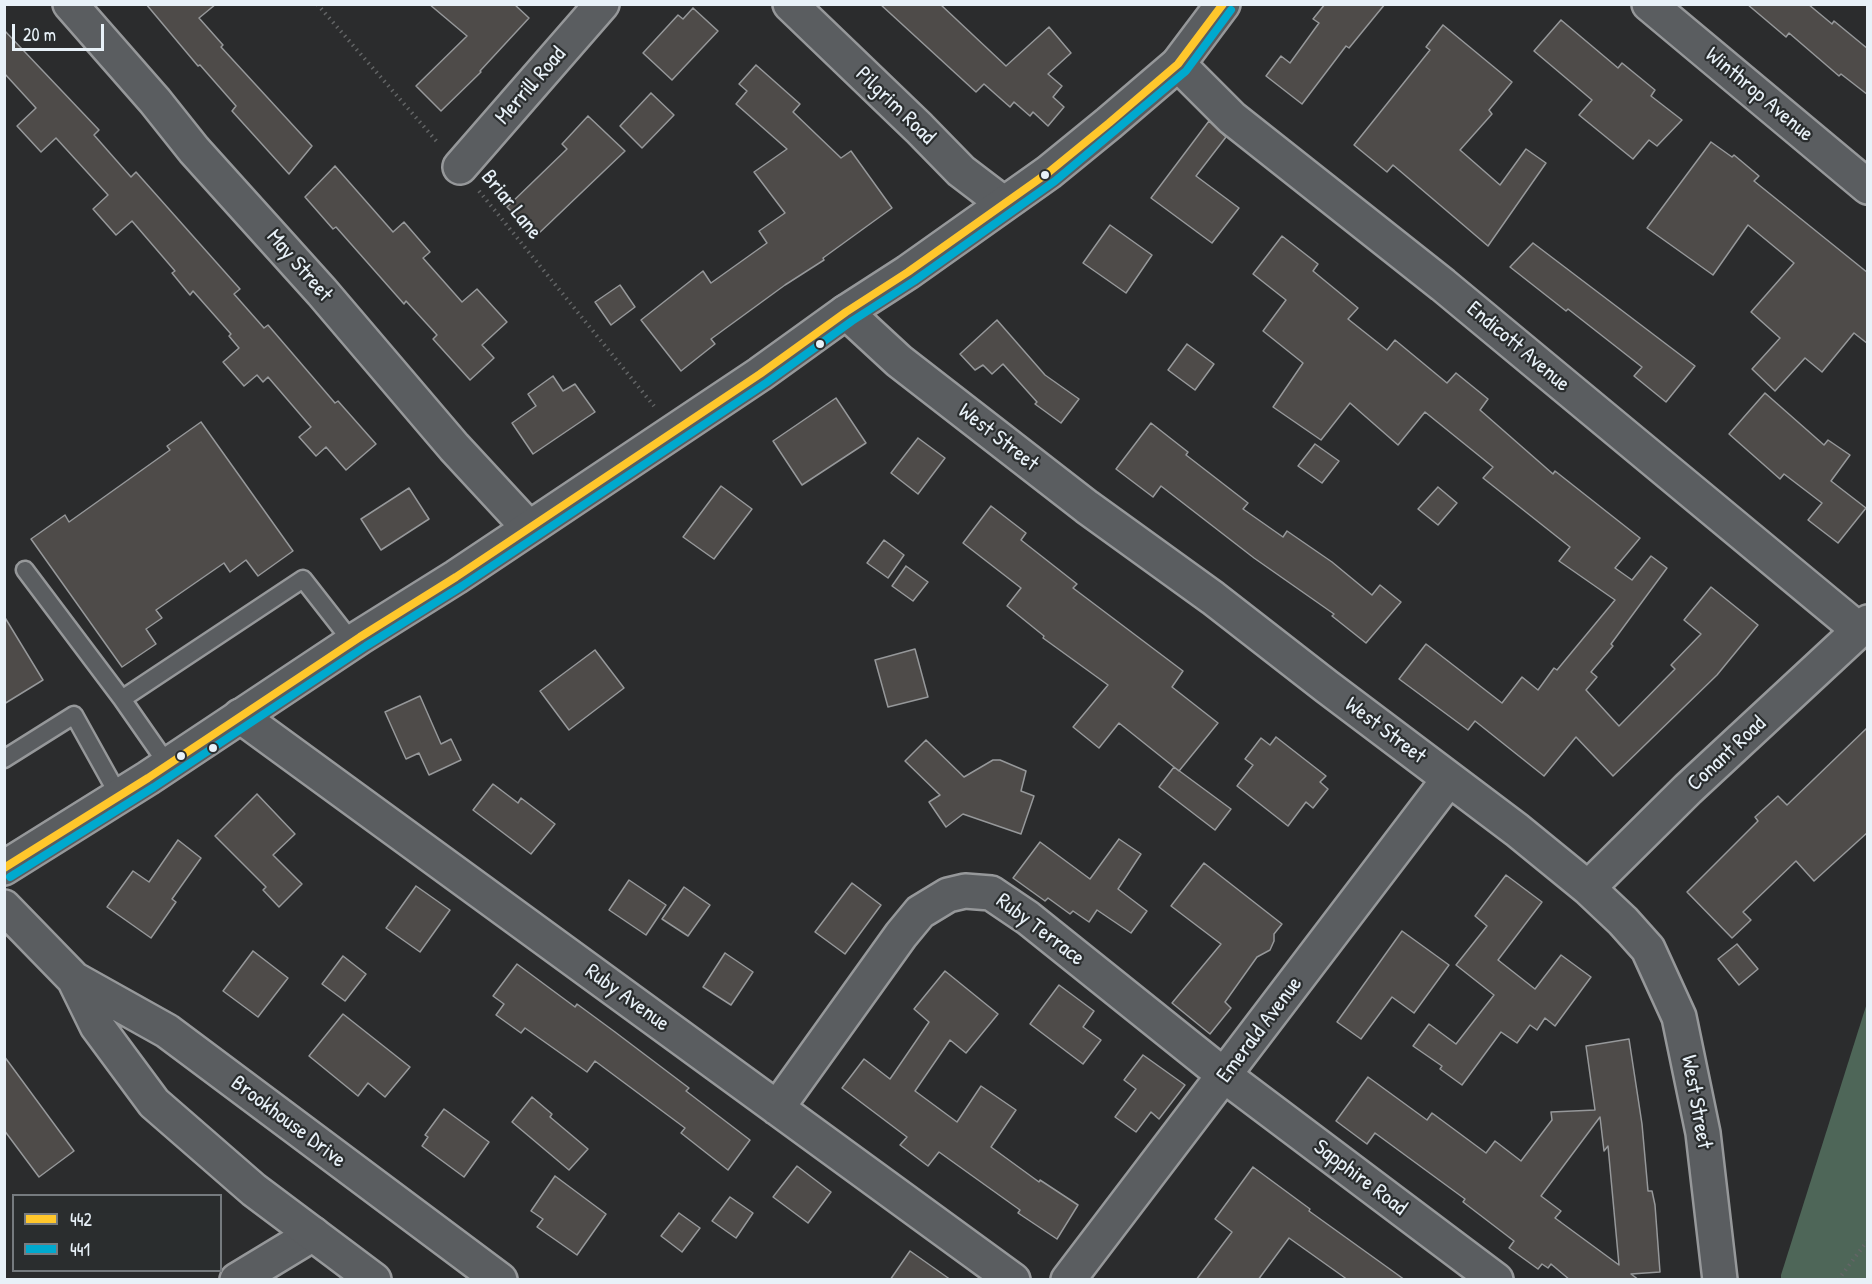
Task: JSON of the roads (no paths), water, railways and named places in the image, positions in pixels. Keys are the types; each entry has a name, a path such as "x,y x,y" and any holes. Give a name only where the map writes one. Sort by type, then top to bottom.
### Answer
{"street":[{"name":"May Street","path":"70,4 194,150 288,252 447,439 528,527"},
{"name":"Merrill Road","path":"460,167 602,4"},
{"name":"Pilgrim Road","path":"790,4 961,171 1003,203"},
{"path":"4,868 168,765 456,577 908,272 1057,165 1178,64 1223,4"},
{"name":"Winthrop Avenue","path":"1649,4 1868,187"},
{"name":"Endicott Avenue","path":"1178,64 1232,118 1443,285 1863,626"},
{"name":"West Street","path":"846,312 899,361 1086,507 1212,598 1517,830 1588,888 1623,921 1648,949 1679,1017 1702,1132 1720,1280"},
{"name":"Conant Road","path":"1588,888 1688,789 1863,626"},
{"name":"Ruby Avenue","path":"240,716 1013,1280"},
{"name":"Emerald Avenue","path":"1068,1280 1449,779"},
{"name":"Ruby Terrace","path":"777,1108 895,943 920,912 948,896 965,891 991,893 1028,918 1225,1076"},
{"name":"Brookhouse Drive","path":"4,908 74,979 167,1031 496,1278"},
{"name":"Brookhouse Drive","path":"74,979 97,1026 154,1103 254,1190 374,1280"},
{"name":"Sapphire Road","path":"1225,1076 1496,1280"},
{"path":"237,1280 313,1234"}],"lane":[{"path":"25,570 122,699 168,765"},
{"path":"122,699 303,579 353,643"},
{"path":"4,759 74,715 119,796"}]}
